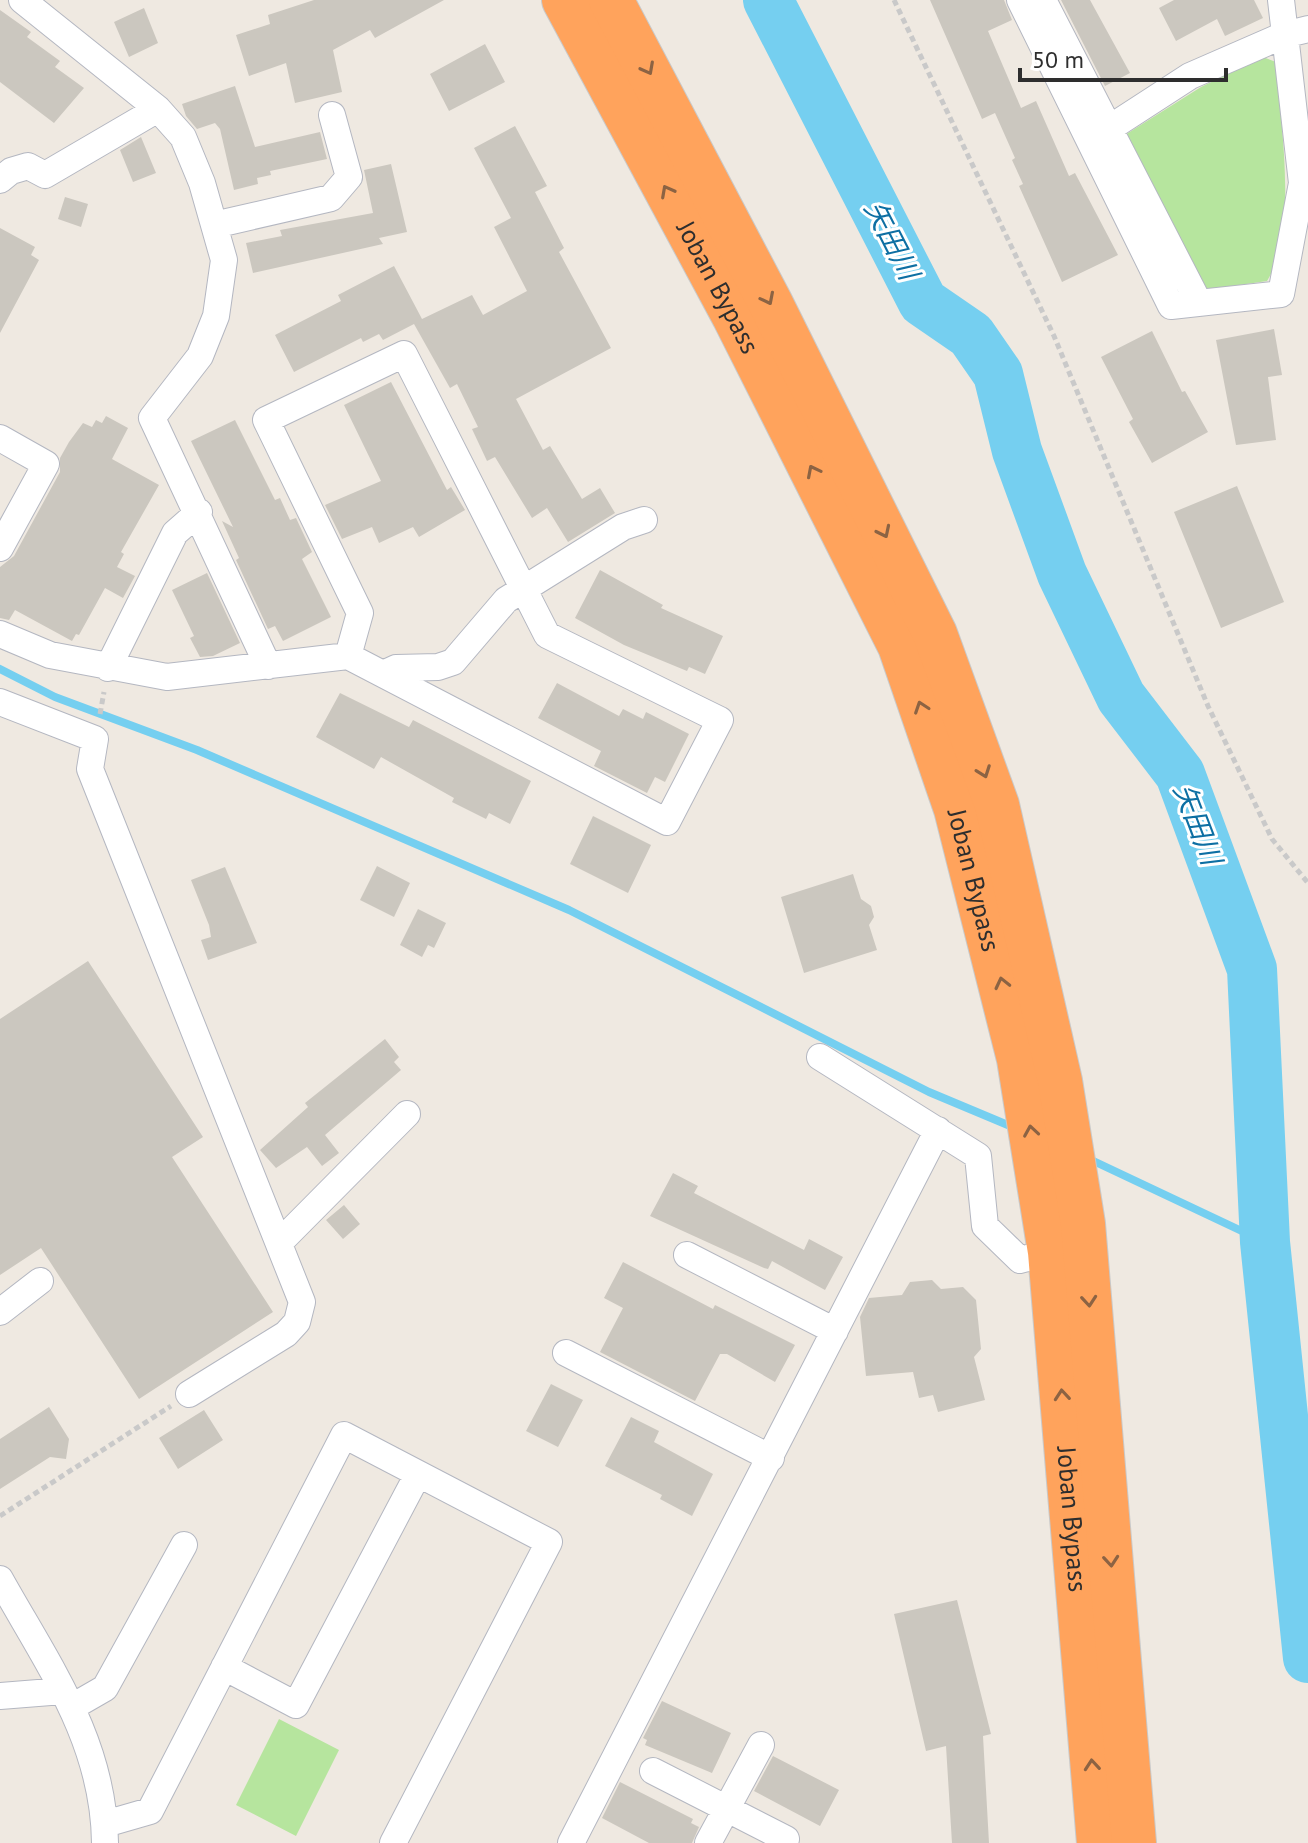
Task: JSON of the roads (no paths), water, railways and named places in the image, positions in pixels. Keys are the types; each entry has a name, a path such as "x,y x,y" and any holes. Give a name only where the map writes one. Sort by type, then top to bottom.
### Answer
{"highway":[{"name":"Joban Bypass","path":"564,0 734,316 900,646 956,809 1019,1059 1050,1252 1099,1843"},
{"name":"Joban Bypass","path":"611,0 771,304 935,634 997,805 1060,1081 1083,1224 1134,1843"}],"street":[{"path":"22,0 158,109 183,137 224,260 216,316 200,356 152,418 199,512 268,666"},
{"path":"1020,0 1099,135"},
{"path":"1043,0 1171,306 1281,294 1302,183 1296,32 1281,0"},
{"path":"1099,135 1190,76 1296,32"},
{"path":"0,180 11,171 28,166 45,175 158,109"},
{"path":"214,225 331,198 349,177 332,115"},
{"path":"0,634 50,655 167,677 348,656 667,822 720,720 547,635 404,354 266,420 360,613 348,656"},
{"path":"0,438 46,464 0,548"},
{"path":"108,668 175,533 199,512"},
{"path":"383,674 396,668 438,667 453,662 494,611 523,588 623,527 644,520"},
{"path":"0,702 95,739 90,769 302,1302 297,1322 286,1334 189,1394"},
{"path":"820,1057 978,1156 985,1226 1020,1260 1050,1252"},
{"path":"279,1243 407,1114"},
{"path":"571,1843 938,1130"},
{"path":"687,1255 835,1331"},
{"path":"0,1312 40,1281"},
{"path":"566,1353 771,1458"},
{"path":"0,1579 83,1726 102,1787 105,1834 150,1811 344,1435 549,1542 393,1843"},
{"path":"224,1667 296,1705 418,1474"},
{"path":"0,1696 67,1699 105,1688 184,1545"},
{"path":"708,1843 761,1745"},
{"path":"653,1771 786,1839"}],"waterway":[{"name":"矢田川","path":"768,0 923,302 971,335 998,374 1017,451 1062,574 1121,697 1180,774 1252,969 1265,1242 1308,1658"},
{"path":"0,669 55,697 197,750 569,910 929,1092 1015,1128"},
{"path":"1087,1158 1265,1242"}]}
